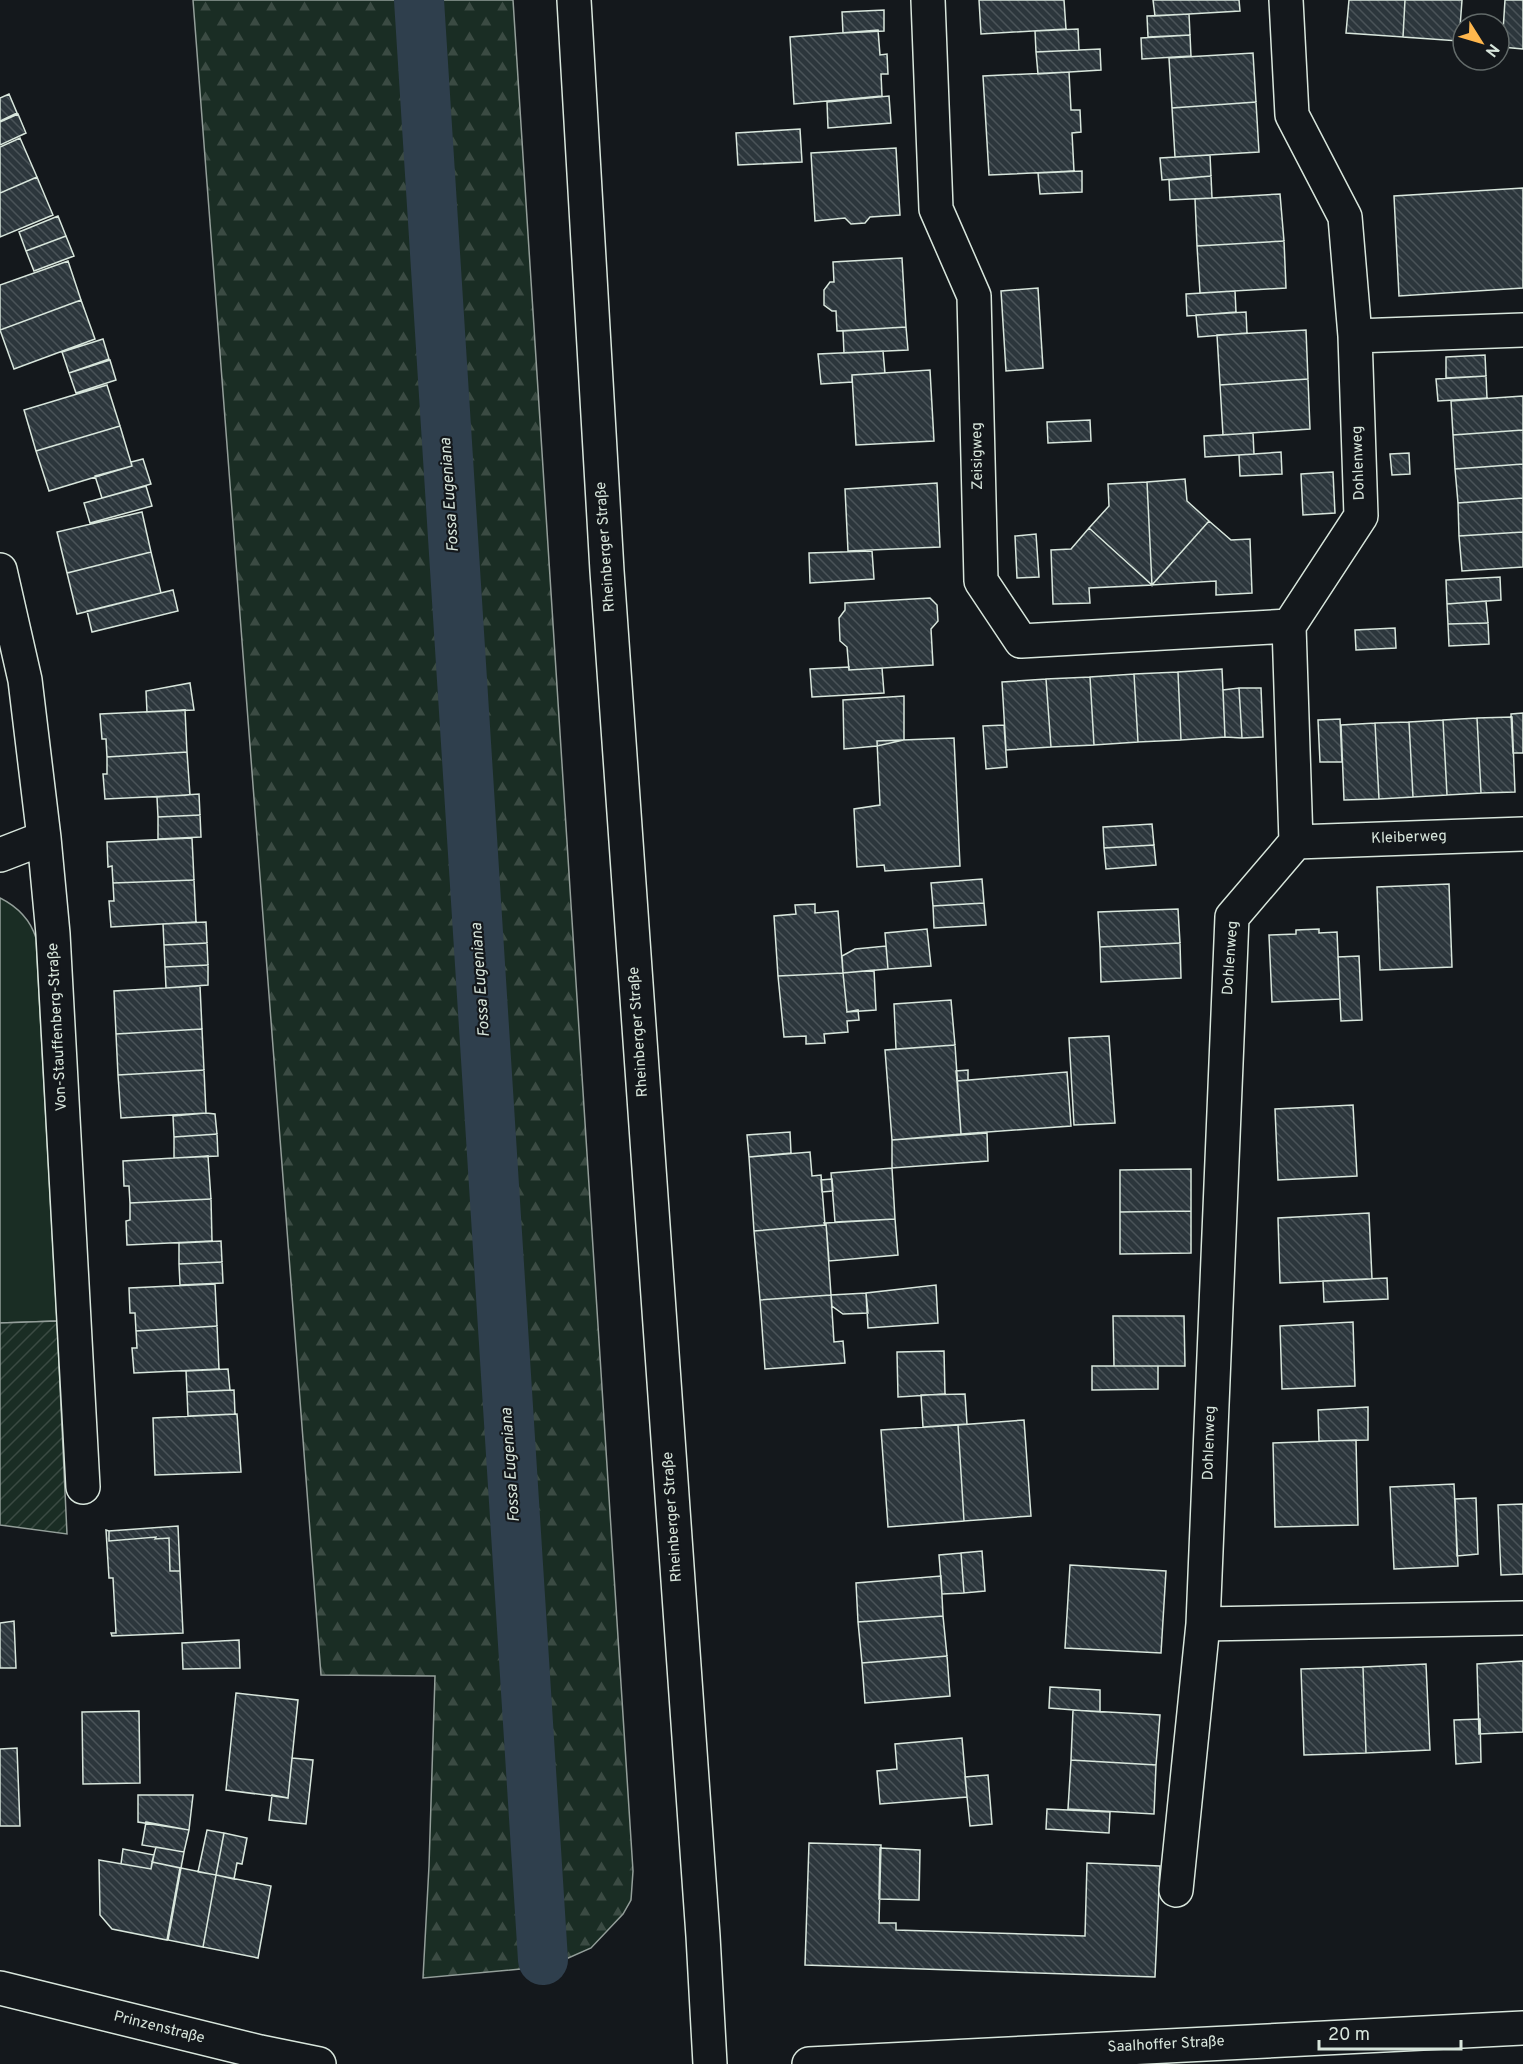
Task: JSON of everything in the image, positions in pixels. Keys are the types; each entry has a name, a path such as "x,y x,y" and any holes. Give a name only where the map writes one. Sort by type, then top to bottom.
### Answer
{"street":[{"name":"Rheinberger Straße","path":"574,0 608,583 703,1936 710,2064"},
{"name":"Zeisigweg","path":"928,0 936,209 974,296 981,581 1021,641 1289,626"},
{"name":"Dohlenweg","path":"1286,0 1292,115 1345,217 1355,336 1361,516 1289,626"},
{"path":"1355,336 1523,330"},
{"name":"Von-Stauffenberg-Straße","path":"0,570 25,680 53,934 83,1487"},
{"path":"1289,626 1296,842"},
{"name":"Kleiberweg","path":"1296,842 1523,834"},
{"path":"0,855 44,838"},
{"name":"Dohlenweg","path":"1176,1890 1203,1624 1232,917 1296,842"},
{"path":"1203,1624 1523,1618"},
{"name":"Prinzenstraße","path":"0,1988 260,2052 319,2064"},
{"name":"Saalhoffer Straße","path":"809,2064 1523,2028"}],"green space":[{"path":"193,0 513,0 633,1871 631,1900 623,1914 591,1948 557,1963 531,1968 423,1978 435,1676 321,1675"},
{"path":"0,898 22,914 36,938 57,1321 0,1323"},
{"path":"57,1321 67,1534 0,1525 0,1323"}],"building":[{"path":"979,0 1064,0 1066,29 981,34"},
{"path":"1153,0 1239,0 1240,11 1155,16"},
{"path":"1349,0 1405,0 1403,37 1346,33"},
{"path":"1405,0 1462,0 1461,12 1451,12 1451,40 1403,37"},
{"path":"1505,0 1523,0 1523,49 1511,48 1511,12 1504,12"},
{"path":"884,10 884,31 843,33 842,12"},
{"path":"1189,14 1190,35 1148,37 1147,16"},
{"path":"1078,29 1079,50 1036,52 1035,31"},
{"path":"878,30 880,55 887,54 888,74 881,74 882,96 794,104 790,37"},
{"path":"1190,35 1191,56 1142,59 1141,38"},
{"path":"1100,49 1101,70 1038,74 1036,52"},
{"path":"1253,53 1256,102 1172,108 1169,58"},
{"path":"1069,72 1071,110 1080,110 1081,132 1072,133 1074,171 989,175 983,76"},
{"path":"9,94 17,113 0,121 0,98"},
{"path":"889,96 891,123 828,128 827,102"},
{"path":"1256,102 1259,152 1175,157 1172,108"},
{"path":"18,114 26,133 0,145 0,122"},
{"path":"800,129 802,162 738,165 736,133"},
{"path":"20,138 37,177 0,193 0,147"},
{"path":"896,148 900,215 870,217 865,223 851,224 845,218 815,221 811,153"},
{"path":"1210,155 1211,176 1162,180 1160,158"},
{"path":"1082,171 1082,192 1040,194 1038,173"},
{"path":"1211,176 1212,198 1170,200 1169,180"},
{"path":"37,177 53,215 0,237 0,193"},
{"path":"1523,188 1523,288 1399,296 1394,196"},
{"path":"1280,194 1284,241 1197,246 1195,199"},
{"path":"58,216 66,236 26,251 19,232"},
{"path":"66,236 74,256 34,271 26,251"},
{"path":"1284,241 1286,288 1200,293 1197,246"},
{"path":"902,258 906,327 837,331 836,311 824,305 824,290 830,282 834,282 833,262"},
{"path":"68,261 81,300 0,330 0,285"},
{"path":"1038,288 1043,368 1006,371 1001,291"},
{"path":"1235,291 1236,312 1187,316 1186,294"},
{"path":"81,300 95,339 14,369 0,330"},
{"path":"1246,312 1247,333 1198,337 1196,315"},
{"path":"906,327 908,350 844,353 843,331"},
{"path":"1306,330 1308,379 1220,385 1217,335"},
{"path":"103,339 109,359 69,373 62,352"},
{"path":"883,351 885,373 852,375 852,382 821,384 818,354"},
{"path":"1485,355 1486,376 1446,378 1446,357"},
{"path":"110,360 116,380 76,393 69,373"},
{"path":"930,370 934,441 856,445 852,375"},
{"path":"1486,376 1487,398 1438,401 1436,379"},
{"path":"1308,379 1310,429 1223,435 1220,385"},
{"path":"107,385 120,426 36,451 24,410"},
{"path":"1523,396 1523,430 1453,435 1451,401"},
{"path":"1090,420 1091,441 1048,443 1047,422"},
{"path":"120,426 132,466 49,491 36,451"},
{"path":"1523,430 1523,464 1455,469 1453,435"},
{"path":"1253,433 1254,454 1205,457 1204,436"},
{"path":"1281,452 1282,474 1240,476 1239,455"},
{"path":"1409,453 1410,474 1392,475 1390,454"},
{"path":"143,459 151,484 102,498 95,476 132,466 131,462"},
{"path":"1523,464 1523,498 1458,503 1455,469"},
{"path":"1333,472 1335,513 1303,515 1301,474"},
{"path":"1185,479 1187,501 1209,521 1152,585 1147,482"},
{"path":"1147,482 1152,585 1089,528 1109,506 1108,484"},
{"path":"937,483 940,547 848,551 845,489"},
{"path":"146,486 152,506 90,523 84,503"},
{"path":"1523,498 1523,532 1459,536 1458,503"},
{"path":"142,512 151,552 67,573 57,532"},
{"path":"1209,521 1231,540 1250,539 1252,593 1216,595 1216,581 1152,585"},
{"path":"1089,528 1152,585 1089,588 1090,603 1053,604 1051,550 1071,549"},
{"path":"1523,532 1523,567 1462,571 1459,536"},
{"path":"1036,534 1039,577 1017,578 1015,536"},
{"path":"872,551 874,579 810,583 809,553"},
{"path":"151,552 161,593 77,614 67,573"},
{"path":"1500,577 1501,600 1447,604 1446,580"},
{"path":"173,590 178,611 92,632 87,611"},
{"path":"930,598 937,605 938,621 931,629 933,665 849,670 847,647 840,641 839,618 845,610 845,603"},
{"path":"1486,601 1488,623 1448,624 1447,604"},
{"path":"1488,623 1489,644 1449,646 1448,624"},
{"path":"1395,628 1396,648 1356,650 1355,630"},
{"path":"849,667 849,670 882,668 884,693 812,697 810,669"},
{"path":"1222,669 1225,737 1181,740 1178,672"},
{"path":"1178,672 1181,740 1138,742 1134,674"},
{"path":"1134,674 1138,742 1094,745 1090,677"},
{"path":"1090,677 1094,745 1051,747 1046,679"},
{"path":"1046,679 1051,747 1006,750 1002,682"},
{"path":"190,683 194,710 147,712 146,691"},
{"path":"1239,688 1242,738 1225,737 1223,690"},
{"path":"1239,688 1261,688 1263,737 1242,738"},
{"path":"904,696 904,740 877,746 844,749 843,700"},
{"path":"185,710 187,752 107,757 106,739 102,739 100,714"},
{"path":"1523,713 1523,753 1513,753 1511,714"},
{"path":"1512,717 1515,792 1481,793 1477,718"},
{"path":"1477,718 1481,793 1447,795 1443,720"},
{"path":"1340,719 1342,762 1320,762 1318,720"},
{"path":"1443,720 1447,795 1413,797 1409,722"},
{"path":"1409,722 1413,797 1379,799 1375,723"},
{"path":"1375,723 1379,799 1344,800 1341,725"},
{"path":"1004,725 1007,767 986,769 983,726"},
{"path":"954,738 960,866 885,871 884,865 857,867 854,809 880,805 877,741"},
{"path":"187,752 190,795 105,799 103,774 107,774 107,757"},
{"path":"199,794 200,815 158,817 157,797"},
{"path":"200,815 201,837 158,839 158,817"},
{"path":"1152,824 1154,845 1104,848 1103,827"},
{"path":"192,838 194,880 113,883 112,866 108,867 107,842"},
{"path":"1154,845 1156,865 1106,869 1104,848"},
{"path":"982,879 984,903 933,906 931,883"},
{"path":"194,880 196,922 111,927 109,901 114,901 113,883"},
{"path":"1449,884 1452,967 1380,970 1377,887"},
{"path":"984,903 986,925 934,928 933,906"},
{"path":"815,904 815,913 838,911 843,973 778,976 774,916 796,914 795,905"},
{"path":"1178,909 1180,943 1100,947 1098,912"},
{"path":"206,922 207,943 164,945 163,924"},
{"path":"927,929 931,966 888,969 885,933"},
{"path":"1319,929 1319,933 1337,932 1340,999 1272,1002 1269,935 1296,934 1296,930"},
{"path":"207,943 208,965 165,967 164,945"},
{"path":"1180,943 1181,978 1101,982 1100,947"},
{"path":"886,946 888,969 843,973 842,956 855,949"},
{"path":"1359,956 1362,1020 1341,1021 1338,957"},
{"path":"208,965 208,985 166,988 165,967"},
{"path":"874,970 876,1010 847,1012 843,973"},
{"path":"843,973 847,1012 858,1010 859,1020 847,1021 848,1032 824,1034 825,1043 806,1044 806,1036 784,1037 778,976"},
{"path":"200,986 202,1029 116,1034 114,991"},
{"path":"951,1000 955,1045 896,1049 894,1004"},
{"path":"202,1029 204,1070 118,1075 116,1034"},
{"path":"1109,1036 1115,1123 1074,1125 1069,1038"},
{"path":"955,1045 961,1134 892,1140 885,1050"},
{"path":"204,1070 206,1113 121,1118 118,1075"},
{"path":"968,1070 968,1080 957,1081 956,1071"},
{"path":"1067,1072 1071,1126 961,1134 957,1081"},
{"path":"1353,1105 1357,1176 1278,1180 1275,1109"},
{"path":"215,1114 217,1134 174,1137 173,1116"},
{"path":"790,1132 791,1153 749,1157 747,1135"},
{"path":"987,1133 988,1161 892,1168 892,1140"},
{"path":"217,1134 218,1156 174,1158 174,1137"},
{"path":"810,1152 812,1176 821,1175 825,1225 754,1231 749,1157"},
{"path":"208,1156 211,1199 130,1203 129,1186 124,1186 123,1161"},
{"path":"892,1168 895,1219 835,1222 831,1173"},
{"path":"1191,1169 1191,1211 1120,1212 1120,1170"},
{"path":"832,1179 833,1191 822,1192 821,1180"},
{"path":"211,1199 212,1241 127,1245 126,1221 130,1220 130,1203"},
{"path":"1191,1211 1191,1253 1120,1254 1120,1212"},
{"path":"1369,1213 1372,1279 1280,1283 1278,1218"},
{"path":"895,1219 898,1255 829,1261 826,1223"},
{"path":"826,1223 831,1295 760,1300 754,1231 825,1225"},
{"path":"221,1241 222,1262 179,1264 179,1243"},
{"path":"222,1262 223,1283 180,1285 179,1264"},
{"path":"1387,1278 1388,1299 1324,1302 1323,1281"},
{"path":"215,1284 217,1326 136,1331 135,1313 130,1313 129,1288"},
{"path":"936,1285 938,1323 868,1328 866,1293"},
{"path":"866,1293 868,1313 843,1314 832,1306 831,1295"},
{"path":"831,1295 834,1342 843,1341 845,1363 765,1369 760,1300"},
{"path":"1113,1316 1184,1316 1185,1366 1114,1366"},
{"path":"1353,1322 1355,1386 1282,1389 1280,1326"},
{"path":"217,1326 219,1369 134,1373 132,1348 137,1348 136,1331"},
{"path":"944,1351 945,1394 898,1397 897,1352"},
{"path":"1092,1366 1158,1366 1158,1389 1092,1390"},
{"path":"228,1369 230,1390 187,1392 186,1371"},
{"path":"234,1390 235,1414 188,1416 187,1392"},
{"path":"965,1394 967,1424 923,1427 921,1395"},
{"path":"1368,1407 1368,1440 1319,1441 1318,1410"},
{"path":"237,1414 241,1472 155,1475 153,1418"},
{"path":"1024,1420 1031,1516 964,1521 958,1425"},
{"path":"958,1425 964,1521 888,1527 881,1430"},
{"path":"1356,1440 1358,1525 1275,1527 1273,1443"},
{"path":"1454,1484 1458,1566 1394,1569 1390,1487"},
{"path":"1476,1498 1478,1554 1457,1556 1455,1499"},
{"path":"1523,1504 1523,1574 1501,1575 1498,1505"},
{"path":"178,1526 180,1571 170,1571 169,1538 109,1541 109,1531"},
{"path":"106,1530 109,1531 109,1541 169,1538 170,1571 180,1571 183,1633 112,1636 111,1633 116,1633 113,1578 109,1578"},
{"path":"982,1551 985,1591 964,1593 961,1553"},
{"path":"961,1553 964,1593 942,1594 939,1555"},
{"path":"1070,1565 1166,1571 1161,1653 1065,1648"},
{"path":"941,1576 943,1616 858,1622 856,1583"},
{"path":"943,1616 947,1656 862,1663 858,1622"},
{"path":"14,1621 16,1668 0,1668 0,1623"},
{"path":"239,1640 240,1668 183,1669 182,1643"},
{"path":"947,1656 950,1696 865,1703 862,1663"},
{"path":"1523,1661 1523,1732 1479,1734 1477,1664"},
{"path":"1426,1664 1430,1750 1366,1753 1363,1667"},
{"path":"1363,1667 1366,1753 1304,1755 1301,1669"},
{"path":"1050,1687 1100,1690 1100,1712 1049,1708"},
{"path":"236,1693 298,1700 288,1798 226,1790"},
{"path":"1073,1710 1160,1715 1156,1765 1071,1760"},
{"path":"139,1711 140,1783 83,1784 82,1712"},
{"path":"1480,1719 1481,1762 1456,1764 1454,1720"},
{"path":"962,1738 967,1797 880,1804 877,1771 897,1769 895,1744"},
{"path":"17,1748 20,1826 0,1826 0,1749"},
{"path":"292,1758 313,1760 306,1824 269,1820 272,1795 288,1798"},
{"path":"1071,1760 1156,1765 1154,1814 1068,1809"},
{"path":"988,1775 992,1824 970,1826 965,1777"},
{"path":"138,1795 193,1795 189,1830 138,1822"},
{"path":"1047,1809 1110,1812 1109,1833 1046,1829"},
{"path":"146,1822 189,1830 184,1852 142,1845"},
{"path":"207,1830 224,1833 216,1875 198,1872"},
{"path":"224,1833 247,1838 242,1864 237,1863 234,1879 216,1875"},
{"path":"809,1843 881,1845 879,1923 896,1923 896,1930 1085,1936 1087,1863 1160,1866 1155,1977 805,1965"},
{"path":"156,1847 184,1852 181,1868 152,1862"},
{"path":"880,1848 920,1850 919,1900 879,1899"},
{"path":"123,1849 154,1855 151,1869 121,1864"},
{"path":"99,1860 151,1869 152,1862 180,1868 167,1940 112,1929 100,1915"},
{"path":"181,1868 216,1875 203,1947 168,1940"},
{"path":"216,1875 271,1886 258,1958 203,1947"}],"waterway":[{"name":"Fossa Eugeniana","path":"419,0 543,1960"}]}
